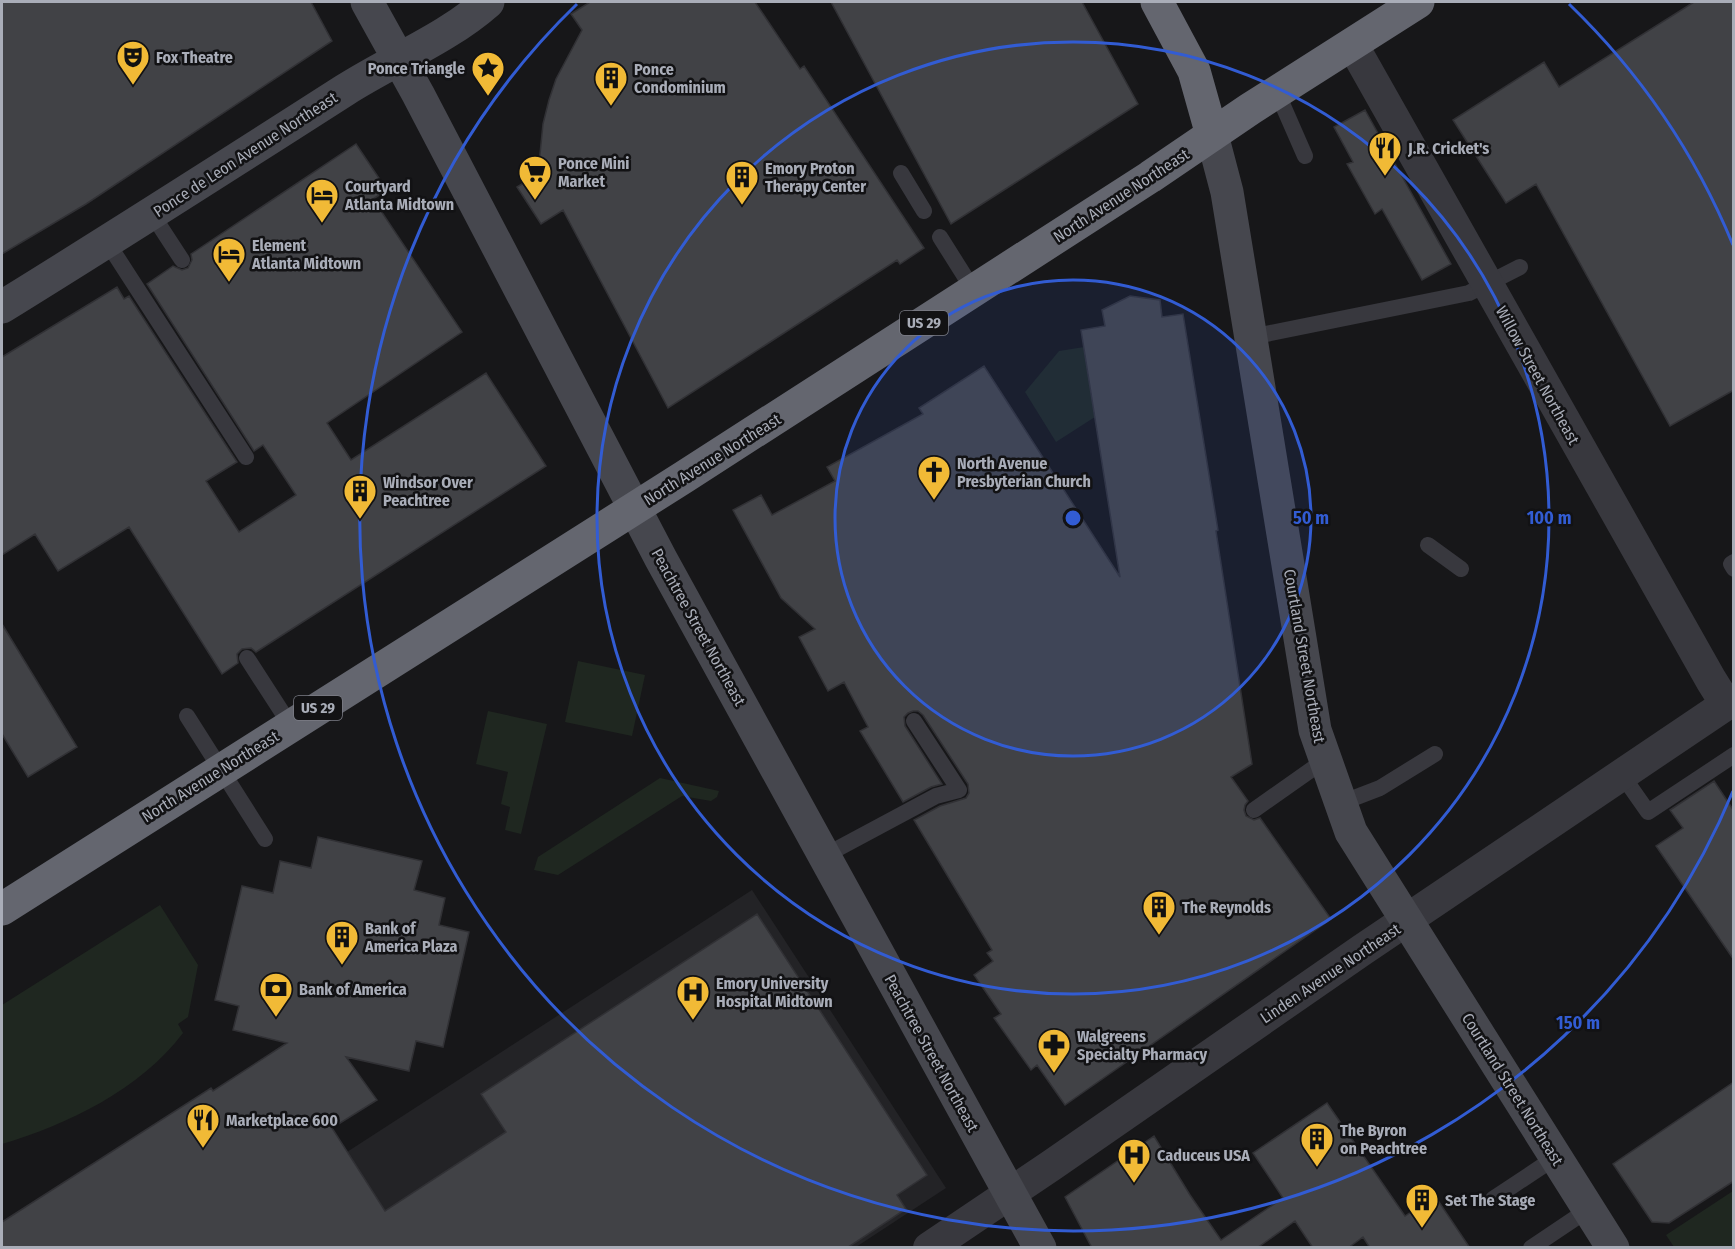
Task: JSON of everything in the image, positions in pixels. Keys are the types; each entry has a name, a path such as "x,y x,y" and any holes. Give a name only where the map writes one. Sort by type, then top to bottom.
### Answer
{"highway":[{"path":"1157,2 1194,71 1212,135"},
{"name":"North Avenue Northeast","path":"2,909 974,291 1418,2"}],"main road":[{"name":"Peachtree Street Northeast","path":"366,2 399,59 661,559 1040,1248"},
{"name":"Ponce de Leon Avenue Northeast","path":"2,307 354,84 450,29 488,2"},
{"name":"Courtland Street Northeast","path":"1212,135 1227,192 1315,730 1325,760 1351,832 1613,1248"}],"street":[{"name":"Willow Street Northeast","path":"1352,44 1488,284 1575,422 1599,494 1705,670 1730,702"},
{"name":"Linden Avenue Northeast","path":"928,1248 1362,950 1730,702"}],"lane":[{"path":"1277,92 1305,156"},
{"path":"901,173 924,211"},
{"path":"152,214 182,260"},
{"path":"940,237 974,291"},
{"path":"107,242 246,457"},
{"path":"1251,337 1468,294 1520,267"},
{"path":"1428,545 1461,569"},
{"path":"1734,562 1731,564 1734,569"},
{"path":"247,658 291,726"},
{"path":"187,716 265,839"},
{"path":"824,856 936,796 959,790 914,721"},
{"path":"1341,803 1380,788 1435,754"},
{"path":"1622,775 1648,812 1734,755"},
{"path":"1254,810 1325,760"},
{"path":"1493,1199 1556,1157"},
{"path":"1531,1248 1589,1209"}],"shaded area":[{"path":"1084,347 1095,417 1056,442 1025,392 1059,351"},
{"path":"578,661 645,675 632,736 565,722"},
{"path":"488,711 547,724 521,834 505,830 510,807 501,804 508,772 476,764"},
{"path":"660,778 719,791 717,797 711,801 682,796 558,875 534,870 538,857"},
{"name":"Emory University Hospital Midtown","path":"752,890 946,1188 856,1247 297,1248 347,1152"},
{"path":"160,905 198,965 188,1017 178,1024 183,1033 166,1053 124,1088 52,1127 2,1144 2,1005"},
{"path":"1733,1191 1733,1247 1674,1247 1666,1235"}],"building":[{"name":"Fox Theatre","path":"2,2 311,2 332,41 86,204 2,254"},
{"path":"590,2 755,2 800,69 804,66 924,248 900,264 897,260 668,408 563,210 541,224 517,187 538,174 543,124 549,100 556,79 582,30 571,14"},
{"path":"831,2 1082,2 1138,104 951,224"},
{"path":"1694,2 1734,2 1734,390 1670,426 1536,184 1506,203 1453,120 1544,62 1559,87"},
{"path":"1365,110 1451,264 1422,280 1382,209 1375,214 1347,164 1353,162 1334,127"},
{"path":"356,144 387,190 373,199 462,332 327,423 351,460 486,373 546,466 256,652 251,648 242,649 237,654 238,663 222,674 129,527 58,571 35,534 2,555 2,357 117,287 124,299 129,296 237,462 206,481 239,532 296,495 263,445 254,451 147,284 173,266 182,270 188,268 192,260 191,254"},
{"path":"1130,296 1160,300 1162,317 1183,314 1218,530 1216,531 1252,764 1231,777 1248,801 1244,810 1246,816 1254,820 1260,818 1331,919 1065,1105 1037,1065 1031,1070 994,1018 1001,1014 974,975 993,961 987,953 992,950 914,820 940,806 966,798 969,793 968,784 923,715 918,711 913,711 904,717 905,726 942,784 931,787 903,802 860,731 868,727 844,682 828,691 799,637 815,629 781,598 733,510 761,495 772,515 835,481 827,467 923,414 919,408 984,366 1120,577 1081,330 1105,326 1102,310"},
{"path":"2,624 77,747 28,777 2,734"},
{"path":"1714,781 1734,811 1734,960 1656,846 1683,828 1670,810"},
{"path":"318,837 422,861 414,890 445,898 439,925 469,932 443,1047 416,1041 409,1071 346,1057 377,1100 332,1128 385,1211 506,1132 481,1094 757,914 927,1175 897,1195 906,1209 847,1248 2,1248 2,1222 211,1088 213,1091 287,1043 233,1030 239,1006 215,1000 242,886 273,893 280,861 311,868"},
{"path":"1734,1082 1734,1181 1669,1223 1652,1222 1613,1164"},
{"name":"The Byron on Peachtree","path":"1327,1103 1405,1216 1435,1196 1470,1248 1370,1248 1363,1237 1348,1248 1313,1248 1295,1221 1257,1248 1092,1248 1065,1197 1154,1136 1221,1240 1283,1198 1253,1153"}],"place":[{"name":"Fox Theatre","path":"133,86"},
{"name":"Ponce Triangle","path":"488,97"},
{"name":"Ponce Condominium","path":"611,107"},
{"name":"J.R. Cricket's","path":"1385,177"},
{"name":"Ponce Mini Market","path":"535,201"},
{"name":"Emory Proton Therapy Center","path":"742,206"},
{"name":"Courtyard Atlanta Midtown","path":"322,224"},
{"name":"Element Atlanta Midtown","path":"229,283"},
{"name":"North Avenue Presbyterian Church","path":"934,501"},
{"name":"Windsor Over Peachtree","path":"360,520"},
{"name":"The Reynolds","path":"1159,936"},
{"name":"Bank of America Plaza","path":"342,966"},
{"name":"Bank of America","path":"276,1018"},
{"name":"Emory University Hospital Midtown","path":"693,1021"},
{"name":"Walgreens Specialty Pharmacy","path":"1054,1074"},
{"name":"Marketplace 600","path":"203,1149"},
{"name":"The Byron on Peachtree","path":"1317,1168"},
{"name":"Caduceus USA","path":"1134,1184"},
{"name":"Set The Stage","path":"1422,1229"}]}
